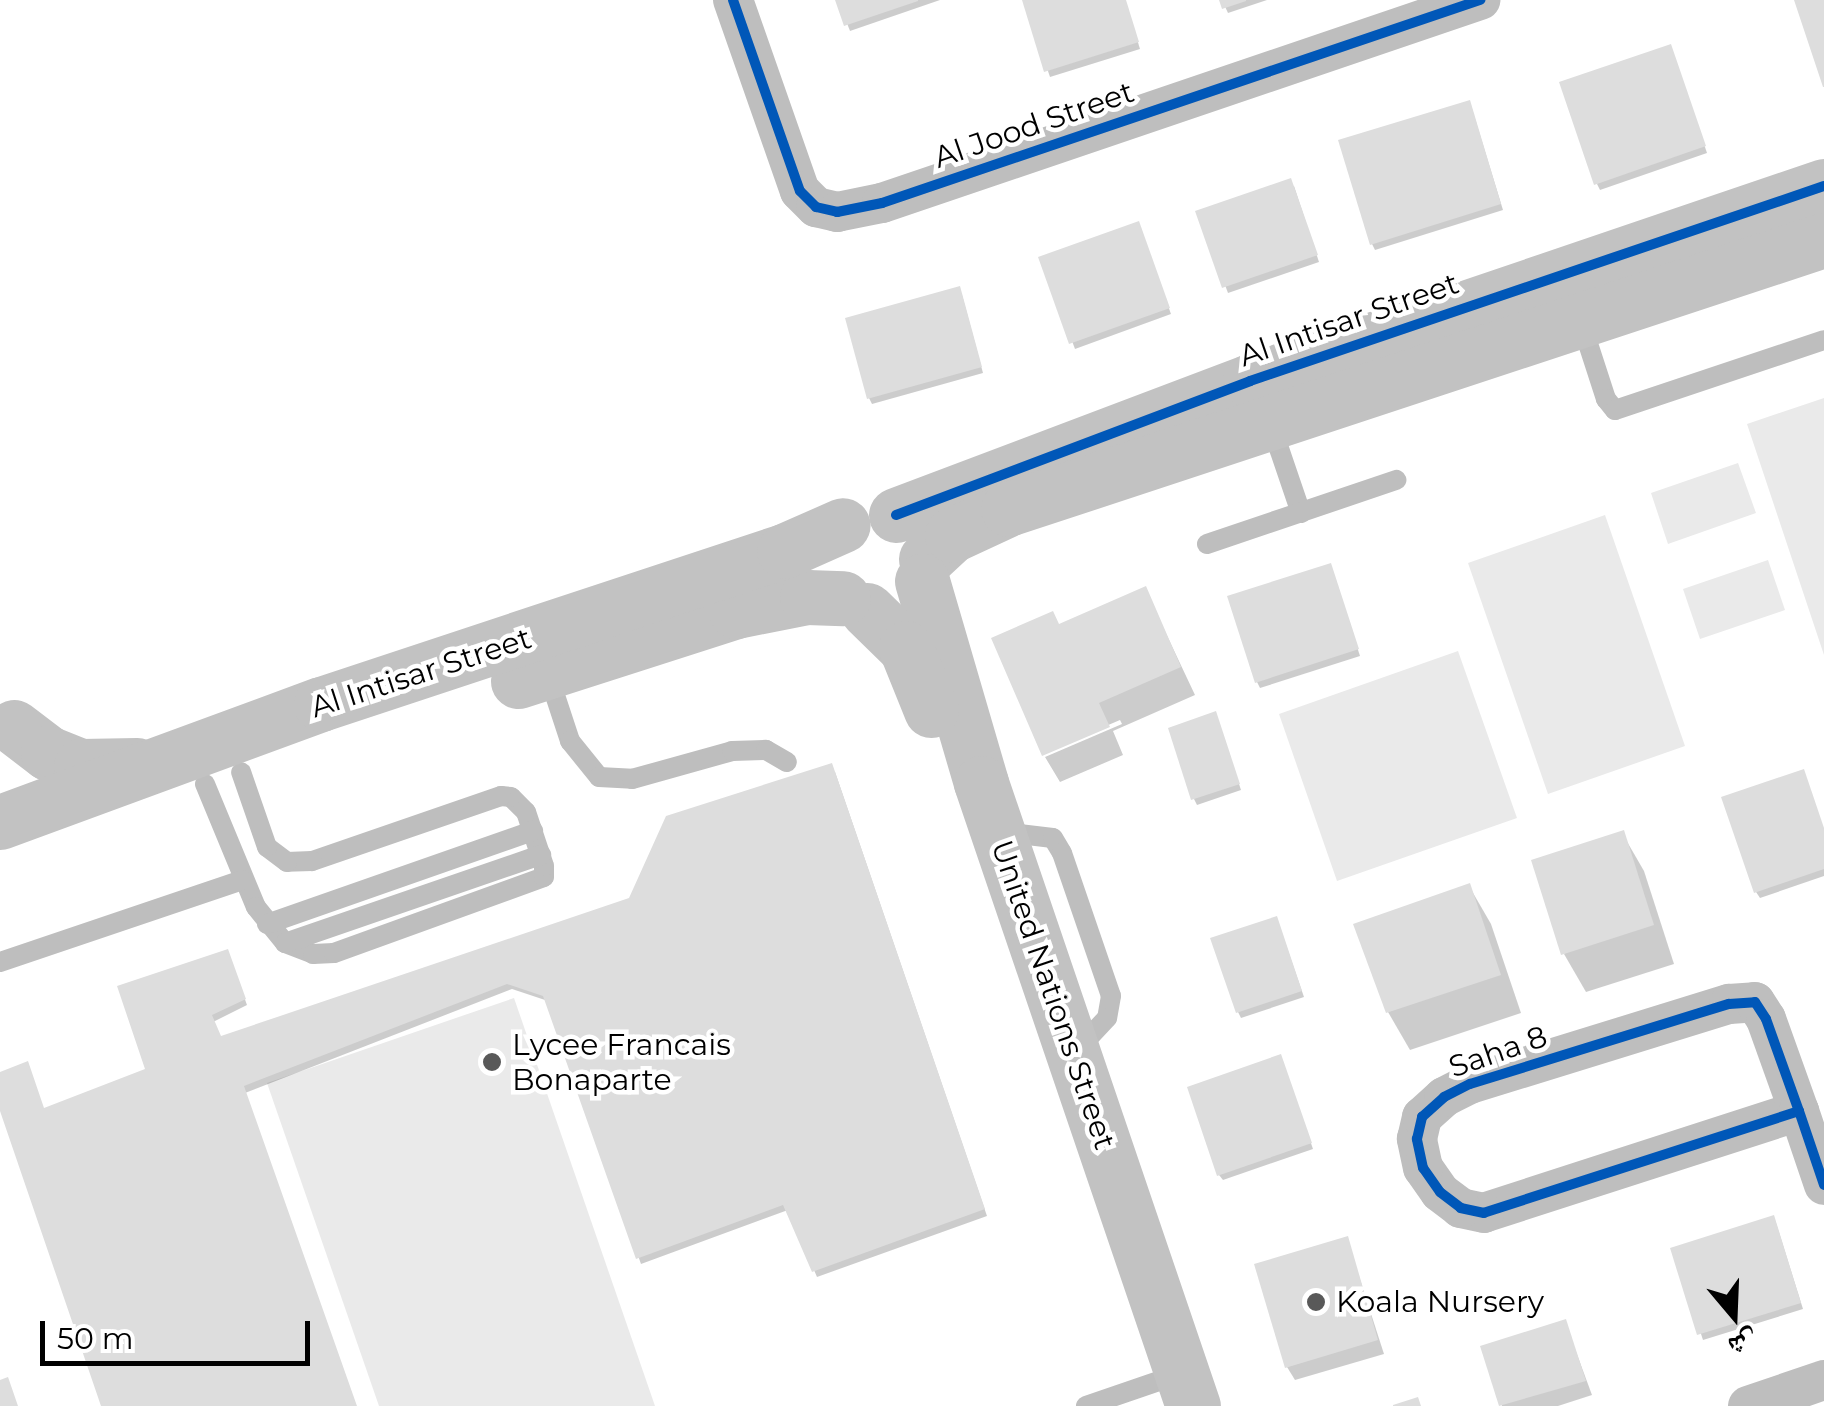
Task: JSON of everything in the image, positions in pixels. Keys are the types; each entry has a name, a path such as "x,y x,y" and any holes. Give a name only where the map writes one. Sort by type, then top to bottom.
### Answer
{"street":[{"name":"Al Jood Street","path":"733,0 800,191 816,206 837,212 882,203 1480,0"},
{"name":"Al Intisar Street","path":"896,515 1250,381 1824,186"},
{"path":"924,570 917,532 896,515 868,512 842,525 833,538 828,570 855,604 906,602 924,570 973,522 1824,240"},
{"path":"1581,320 1587,264"},
{"name":"Al Intisar Street","path":"205,772 321,704 784,551 842,525"},
{"name":"United Nations Street","path":"924,570 998,832 1073,1054 1173,1398"},
{"name":"Al Intisar Street","path":"22,832 205,772 547,672 736,611 808,598 855,604"},
{"name":"United Nations Street","path":"855,604 892,630 914,661 1173,1398"},
{"path":"5,725 48,753 80,766 205,772"},
{"path":"5,725 22,832"},
{"name":"Saha 8","path":"1799,1111 1484,1213 1461,1208 1440,1192 1423,1168 1418,1139 1422,1116 1444,1097 1470,1084 1742,1001 1755,1002 1762,1010 1799,1111 1824,1186"},
{"path":"1748,1406 1824,1380"}],"lane":[{"path":"1581,320 1606,399 1615,410 1824,340"},
{"path":"1270,422 1301,512"},
{"path":"1207,544 1396,480"},
{"path":"547,672 570,742 599,777 632,779 732,751 766,750 787,762"},
{"path":"205,772 267,846 287,862 312,861 501,796 520,803 541,855 285,943 267,924 242,880 205,772"},
{"path":"267,924 533,830"},
{"path":"0,962 242,880"},
{"path":"1086,1406 1173,1398"}],"shaded area":[{"path":"1824,398 1824,655 1747,424"},
{"path":"1738,463 1756,513 1668,544 1651,493"},
{"path":"1605,515 1685,746 1548,794 1468,563"},
{"path":"1768,560 1785,610 1700,639 1683,589"},
{"path":"1458,651 1517,818 1337,881 1279,714"},
{"path":"514,998 655,1406 379,1406 267,1083"}],"building":[{"path":"835,0 918,0 918,1 844,26"},
{"path":"1022,0 1126,0 1139,42 1044,72"},
{"path":"1219,0 1246,0 1246,1 1222,9"},
{"path":"1794,0 1824,0 1824,87 1823,87"},
{"path":"1671,44 1706,146 1594,185 1559,82"},
{"path":"1470,100 1501,204 1370,245 1338,140"},
{"path":"1291,178 1318,255 1222,288 1195,211"},
{"path":"1139,221 1170,308 1069,344 1038,257"},
{"path":"960,286 982,367 867,399 845,318"},
{"path":"1331,563 1359,649 1255,683 1227,596"},
{"path":"1146,586 1181,667 1099,703 1110,727 1042,756 991,638 1053,611 1059,624"},
{"path":"1216,711 1240,784 1191,800 1168,728"},
{"path":"832,763 985,1209 812,1272 783,1205 636,1259 543,996 507,984 244,1086 357,1406 101,1406 0,1111 0,1072 28,1061 44,1108 145,1069 117,986 228,949 246,999 212,1015 221,1036 629,898 666,816"},
{"path":"1804,769 1824,828 1824,869 1754,893 1721,797"},
{"path":"1624,830 1654,925 1561,955 1531,860"},
{"path":"1470,883 1501,975 1386,1013 1353,924"},
{"path":"1277,916 1302,991 1236,1013 1210,938"},
{"path":"1281,1054 1312,1143 1217,1176 1187,1087"},
{"path":"1774,1215 1801,1303 1697,1335 1670,1248"},
{"name":"Koala Nursery","path":"1348,1236 1378,1340 1285,1368 1254,1264"},
{"path":"1566,1319 1586,1381 1499,1406 1480,1346"},
{"path":"8,1377 18,1406 0,1406 0,1380"},
{"path":"1418,1397 1421,1406 1393,1406 1393,1405"}],"cycle path":[{"path":"733,0 800,191 816,207 837,212 882,203 1480,0"},
{"path":"896,515 1250,381 1824,186"},
{"path":"1799,1111 1484,1213 1461,1208 1440,1192 1423,1168 1417,1139 1422,1117 1444,1097 1470,1084 1729,1004 1755,1002 1766,1019 1799,1111 1824,1185"}],"place":[{"name":"Lycee Francais Bonaparte","path":"492,1062"},
{"name":"Koala Nursery","path":"1316,1302"}]}
